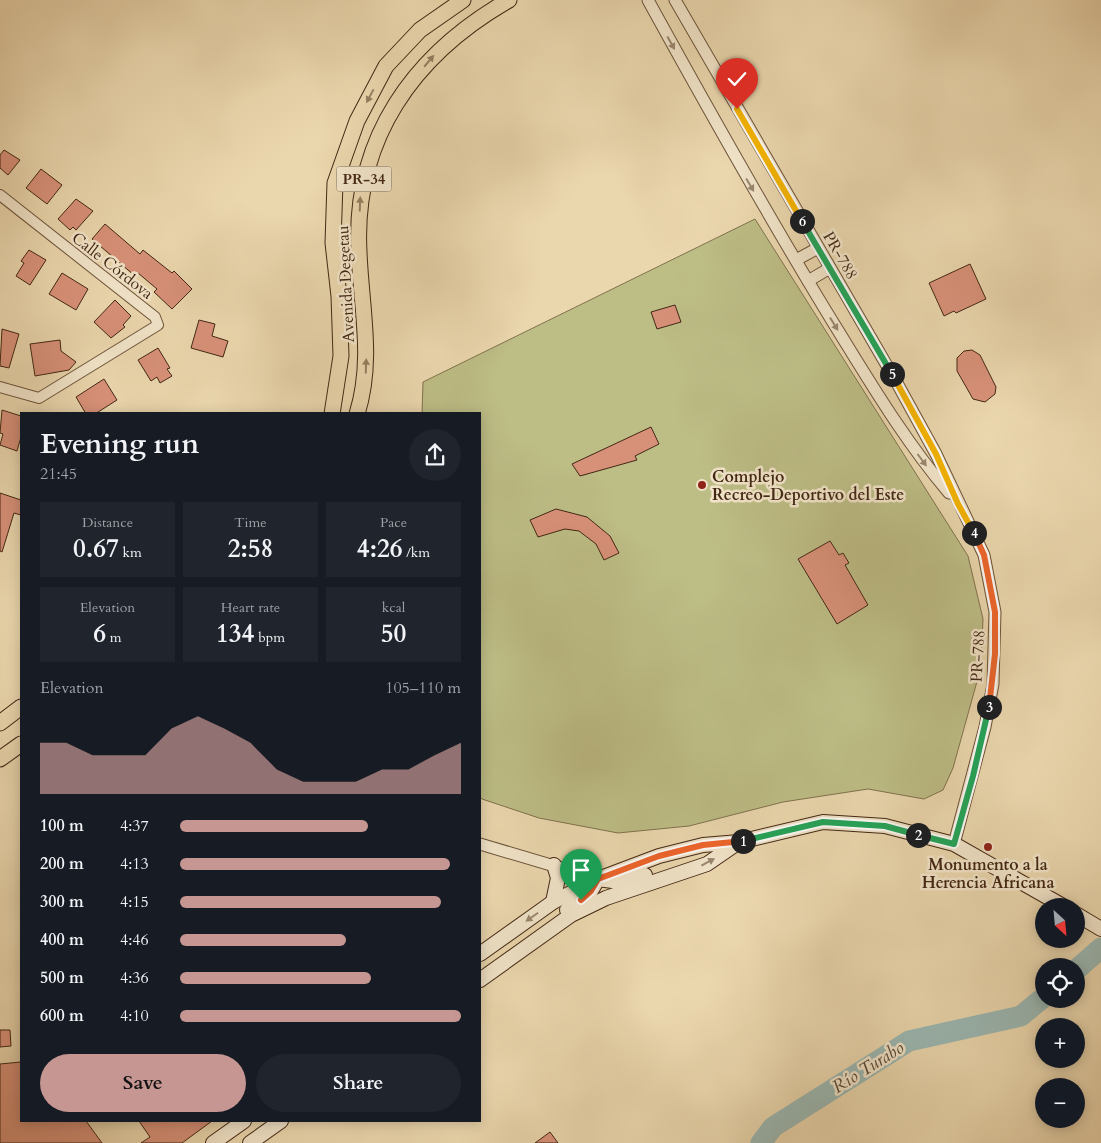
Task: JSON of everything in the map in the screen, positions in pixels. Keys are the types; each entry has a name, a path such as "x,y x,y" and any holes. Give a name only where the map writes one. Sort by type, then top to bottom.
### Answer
{"main road":[{"name":"Avenida Degetau","path":"332,412 341,356 339,296 333,243 335,183 357,121 386,66 420,30 463,0"},
{"name":"Avenida Degetau","path":"358,412 364,390 367,336 358,251 360,194 372,151 396,101 435,54 494,8 509,0"},
{"path":"0,723 14,712"},
{"path":"0,759 20,745"},
{"path":"481,953 553,902 598,879 659,856 703,845 739,842 823,822 885,826 954,844 1050,898"},
{"path":"481,979 571,915 606,898 707,864 739,842"},
{"path":"553,902 558,878 554,865"},
{"path":"598,879 620,882 659,872 683,872"},
{"path":"481,973 497,959 581,900 591,891 598,879"},
{"path":"1085,919 1101,929"},
{"path":"213,1143 243,1122"},
{"path":"250,1143 280,1122"}],"street":[{"name":"PR-788","path":"648,0 745,176 808,281 896,423 923,462 958,504"},
{"name":"PR-788","path":"675,0 932,446 958,504 984,555 995,612 996,634 993,684 985,727 954,844"},
{"name":"Calle Córdova","path":"0,195 155,317 158,325 39,398 0,387"},
{"path":"796,260 818,248"},
{"path":"808,281 830,268"},
{"path":"481,844 598,879"}],"green space":[{"name":"Complejo Recreo-Deportivo del Este","path":"755,219 968,556 983,619 981,667 953,768 943,790 924,799 868,789 783,802 689,826 618,833 539,818 482,799 481,412 422,412 423,382"}],"building":[{"path":"4,150 20,160 8,175 0,168 0,155"},
{"path":"41,169 62,185 47,204 26,188"},
{"path":"76,199 93,211 76,230 73,227 70,230 58,219"},
{"path":"105,224 140,254 143,250 172,273 174,271 192,289 172,309 154,292 157,289 138,273 135,276 92,239"},
{"path":"29,250 46,260 30,285 16,276 24,263 21,261"},
{"path":"970,264 986,299 956,313 954,311 944,316 929,283"},
{"path":"62,273 88,289 76,310 49,294"},
{"path":"115,300 131,316 123,325 125,327 111,338 94,322"},
{"path":"675,305 681,322 657,329 651,312"},
{"path":"199,320 215,324 212,336 228,341 223,357 191,348"},
{"path":"2,329 19,334 9,368 0,366"},
{"path":"60,340 61,351 76,362 69,370 35,376 30,344"},
{"path":"158,348 170,368 167,369 172,376 160,383 157,377 151,381 138,360"},
{"path":"972,350 980,355 996,387 995,394 985,402 973,399 957,371 957,358 964,351"},
{"path":"104,379 117,400 98,412 85,412 76,397"},
{"path":"2,410 20,416 20,440 17,451 0,445 3,434 0,433"},
{"path":"651,427 659,444 635,456 637,460 580,476 572,464"},
{"path":"0,493 20,500 20,515 14,513 2,552 0,551"},
{"path":"556,509 587,517 610,536 619,553 604,560 596,544 579,531 565,529 538,537 530,520"},
{"path":"830,541 839,555 843,553 849,563 845,565 868,605 837,624 798,559"},
{"path":"0,1030 10,1030 11,1046 0,1047"},
{"path":"20,1062 20,1122 87,1122 102,1143 0,1143 0,1064"},
{"path":"140,1122 211,1122 182,1143 141,1143 150,1137"},
{"path":"550,1132 558,1143 535,1143"}],"waterway":[{"name":"Río Turabo","path":"1085,962 1101,948"},
{"name":"Río Turabo","path":"761,1143 773,1127 909,1041 1021,1016 1035,1004"}],"place":[{"name":"Complejo Recreo-Deportivo del Este","path":"702,485"},
{"name":"Monumento a la Herencia Africana","path":"988,847"}],"route":[{"path":"581,900 591,891 598,879 659,856 703,845 739,842 823,822 885,826 954,844 985,727 993,684 996,634 995,612 984,555 976,536 958,504 936,454 897,383 737,109"}]}
